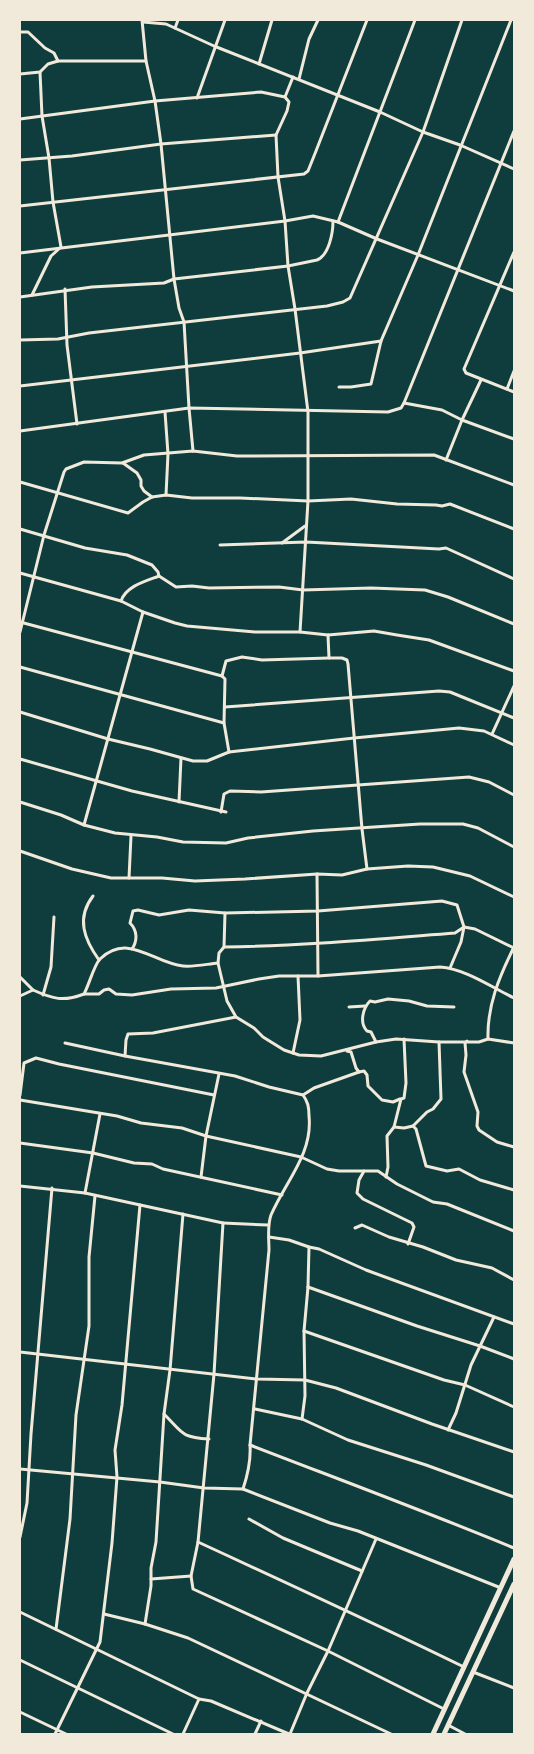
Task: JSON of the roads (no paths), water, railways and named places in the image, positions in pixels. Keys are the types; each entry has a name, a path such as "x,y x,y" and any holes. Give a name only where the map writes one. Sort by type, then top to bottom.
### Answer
{"highway":[{"path":"433,1734 514,1560"},
{"path":"444,1734 514,1584"}],"street":[{"path":"175,28 178,20"},
{"path":"197,98 214,46 225,20"},
{"path":"259,64 272,20"},
{"path":"298,79 309,39 318,20"},
{"path":"20,206 304,174 308,172 367,20"},
{"path":"20,297 65,290 164,284 174,279 288,266 321,258 327,247 415,20"},
{"path":"20,340 58,340 89,333 327,306 350,298 423,132 462,20"},
{"path":"339,387 371,384 381,341 418,255 510,20"},
{"path":"194,451 189,408 184,322 174,279 161,144 155,101 146,61 142,21 166,24 214,46 380,112 423,132 460,145 514,169"},
{"path":"20,32 28,32 45,48 54,53 58,61"},
{"path":"20,74 40,72 48,64 58,61 146,61"},
{"path":"40,72 42,116 61,247"},
{"path":"285,96 293,78"},
{"path":"20,119 155,101 261,92 285,96 289,102 276,135 278,177 285,221 288,266 308,412 308,500 300,632"},
{"path":"20,431 189,408 308,412 388,412 401,408 514,131"},
{"path":"20,160 161,144 276,135"},
{"path":"20,253 314,216 336,222 514,291"},
{"path":"32,296 51,256 61,247"},
{"path":"514,252 464,369 466,373 481,380 514,392"},
{"path":"65,290 67,345 76,424"},
{"path":"20,386 300,353 381,341"},
{"path":"507,389 514,371"},
{"path":"446,460 481,380"},
{"path":"404,403 442,410 462,420 514,439"},
{"path":"165,412 168,454 166,495"},
{"path":"20,632 44,535 64,472 66,468 84,462 122,463 144,455 194,451 237,456 434,455 514,485"},
{"path":"122,463 137,473 141,480 141,486 152,498"},
{"path":"20,482 128,513 143,502 166,495 192,498 351,499 397,504 436,504 442,506 450,504 514,529"},
{"path":"281,544 306,526"},
{"path":"20,529 85,548 127,556 152,565 159,576 176,587 425,590 448,596 514,624"},
{"path":"220,545 306,542 446,548 514,578"},
{"path":"20,573 121,601 143,612 187,626 255,632 300,632 328,635 374,632 421,638 514,670"},
{"path":"121,601 123,595 139,584 159,576"},
{"path":"84,825 143,612"},
{"path":"21,622 222,676"},
{"path":"328,635 329,658"},
{"path":"229,752 224,723 226,706 225,679 222,676 224,662 242,657 262,660 329,658 347,660 367,869"},
{"path":"20,668 224,723"},
{"path":"492,734 514,686"},
{"path":"226,706 439,691 450,692 514,718"},
{"path":"20,712 108,739 193,761 207,761 229,752 459,728 484,731 514,745"},
{"path":"179,802 181,758"},
{"path":"20,759 96,781 224,812 224,794 230,791 261,792 469,777 489,782 514,795"},
{"path":"20,802 62,815 84,825 131,836 157,837 183,842 226,843 248,838 313,831 420,824 463,824 478,828 514,847"},
{"path":"129,878 131,836"},
{"path":"20,851 94,875 111,878 195,881 316,874 342,875 367,869 408,866 433,867 470,876 514,897"},
{"path":"316,874 318,976"},
{"path":"93,896 86,905 82,920 90,946 98,960"},
{"path":"132,949 136,940 136,930 130,923 133,911 138,910 159,914 189,910 226,913 318,911 442,901 457,905 464,927 461,942 450,968"},
{"path":"226,913 224,947 219,953 218,962 227,1001 236,1017 274,1045 293,1053 321,1056 376,1042 404,1039 438,1042 479,1042 488,1040 514,1043"},
{"path":"43,994 51,967 54,916"},
{"path":"224,947 317,944 346,940 455,933 464,927 475,929 514,948 495,989 488,1021 488,1040"},
{"path":"84,994 98,960 112,949 132,949 183,966 218,962"},
{"path":"20,977 33,990 51,998 67,1000 84,994 99,994 109,989 116,994 122,995 143,994 171,989 200,990 224,987 259,979 382,972 400,969 450,968 474,977 514,998"},
{"path":"293,1053 300,1020 298,976"},
{"path":"20,996 33,990"},
{"path":"376,1042 371,1032 363,1027 365,1006 370,1000 375,1002 388,999 409,1001 427,1006 454,1007"},
{"path":"349,1007 365,1006"},
{"path":"125,1056 128,1034 153,1033 236,1017"},
{"path":"386,1178 388,1167 387,1136 394,1126 401,1099 404,1098 406,1083 404,1039"},
{"path":"467,1041 465,1043 464,1072 478,1112 477,1126 479,1130 497,1142 514,1147"},
{"path":"394,1126 404,1128 413,1126 433,1109 440,1099 438,1042"},
{"path":"65,1043 235,1076 269,1088 303,1095 308,1101 310,1133 308,1145 271,1216 268,1226 269,1237 255,1409 249,1468 243,1489"},
{"path":"346,1051 351,1052 359,1072"},
{"path":"20,1095 22,1062 36,1058 214,1094"},
{"path":"303,1095 314,1088 364,1071 367,1075 368,1086 382,1100 393,1102 401,1099"},
{"path":"201,1177 206,1136 219,1074"},
{"path":"20,1100 141,1123 182,1128 206,1136 301,1157 327,1169 339,1171 378,1171 386,1178 433,1202 447,1204 514,1231"},
{"path":"85,1193 100,1114"},
{"path":"413,1126 421,1141 426,1166 447,1171 459,1169 480,1180 514,1190"},
{"path":"20,1143 93,1153 134,1163 152,1164 163,1169 282,1194"},
{"path":"364,1171 359,1180 357,1193 367,1202 412,1223 414,1227 408,1244"},
{"path":"20,1186 85,1193 223,1223 268,1226"},
{"path":"20,1537 27,1503 37,1355 52,1188"},
{"path":"56,1629 70,1520 76,1415 89,1326 88,1257 95,1196"},
{"path":"56,1732 100,1642 112,1543 117,1478 115,1450 122,1405 140,1205"},
{"path":"145,1624 156,1542 164,1414 170,1370 183,1214"},
{"path":"223,1223 214,1374 198,1542 191,1576 193,1589 328,1651 444,1709"},
{"path":"355,1228 362,1226 456,1260 492,1268 514,1280"},
{"path":"269,1237 289,1240 319,1249 366,1270 514,1324"},
{"path":"302,1419 305,1380 304,1331 309,1247"},
{"path":"308,1287 514,1359"},
{"path":"448,1430 456,1413 471,1365 494,1317"},
{"path":"304,1331 375,1357 465,1385 514,1406"},
{"path":"20,1352 257,1379 305,1380 336,1388 448,1430 514,1452"},
{"path":"255,1409 302,1419 348,1440 426,1465 514,1497"},
{"path":"164,1414 187,1437 208,1439"},
{"path":"250,1445 406,1504 514,1548"},
{"path":"20,1469 204,1488 243,1489 501,1588"},
{"path":"250,1520 283,1538 362,1571"},
{"path":"20,1612 199,1699 211,1701 290,1734 376,1539"},
{"path":"198,1542 464,1667"},
{"path":"152,1579 191,1576"},
{"path":"104,1614 145,1624 188,1638 391,1734"},
{"path":"20,1660 173,1734"},
{"path":"474,1672 514,1688"},
{"path":"183,1734 199,1699"},
{"path":"20,1712 56,1732 66,1734"},
{"path":"255,1734 261,1721"},
{"path":"448,1725 465,1734"}]}
